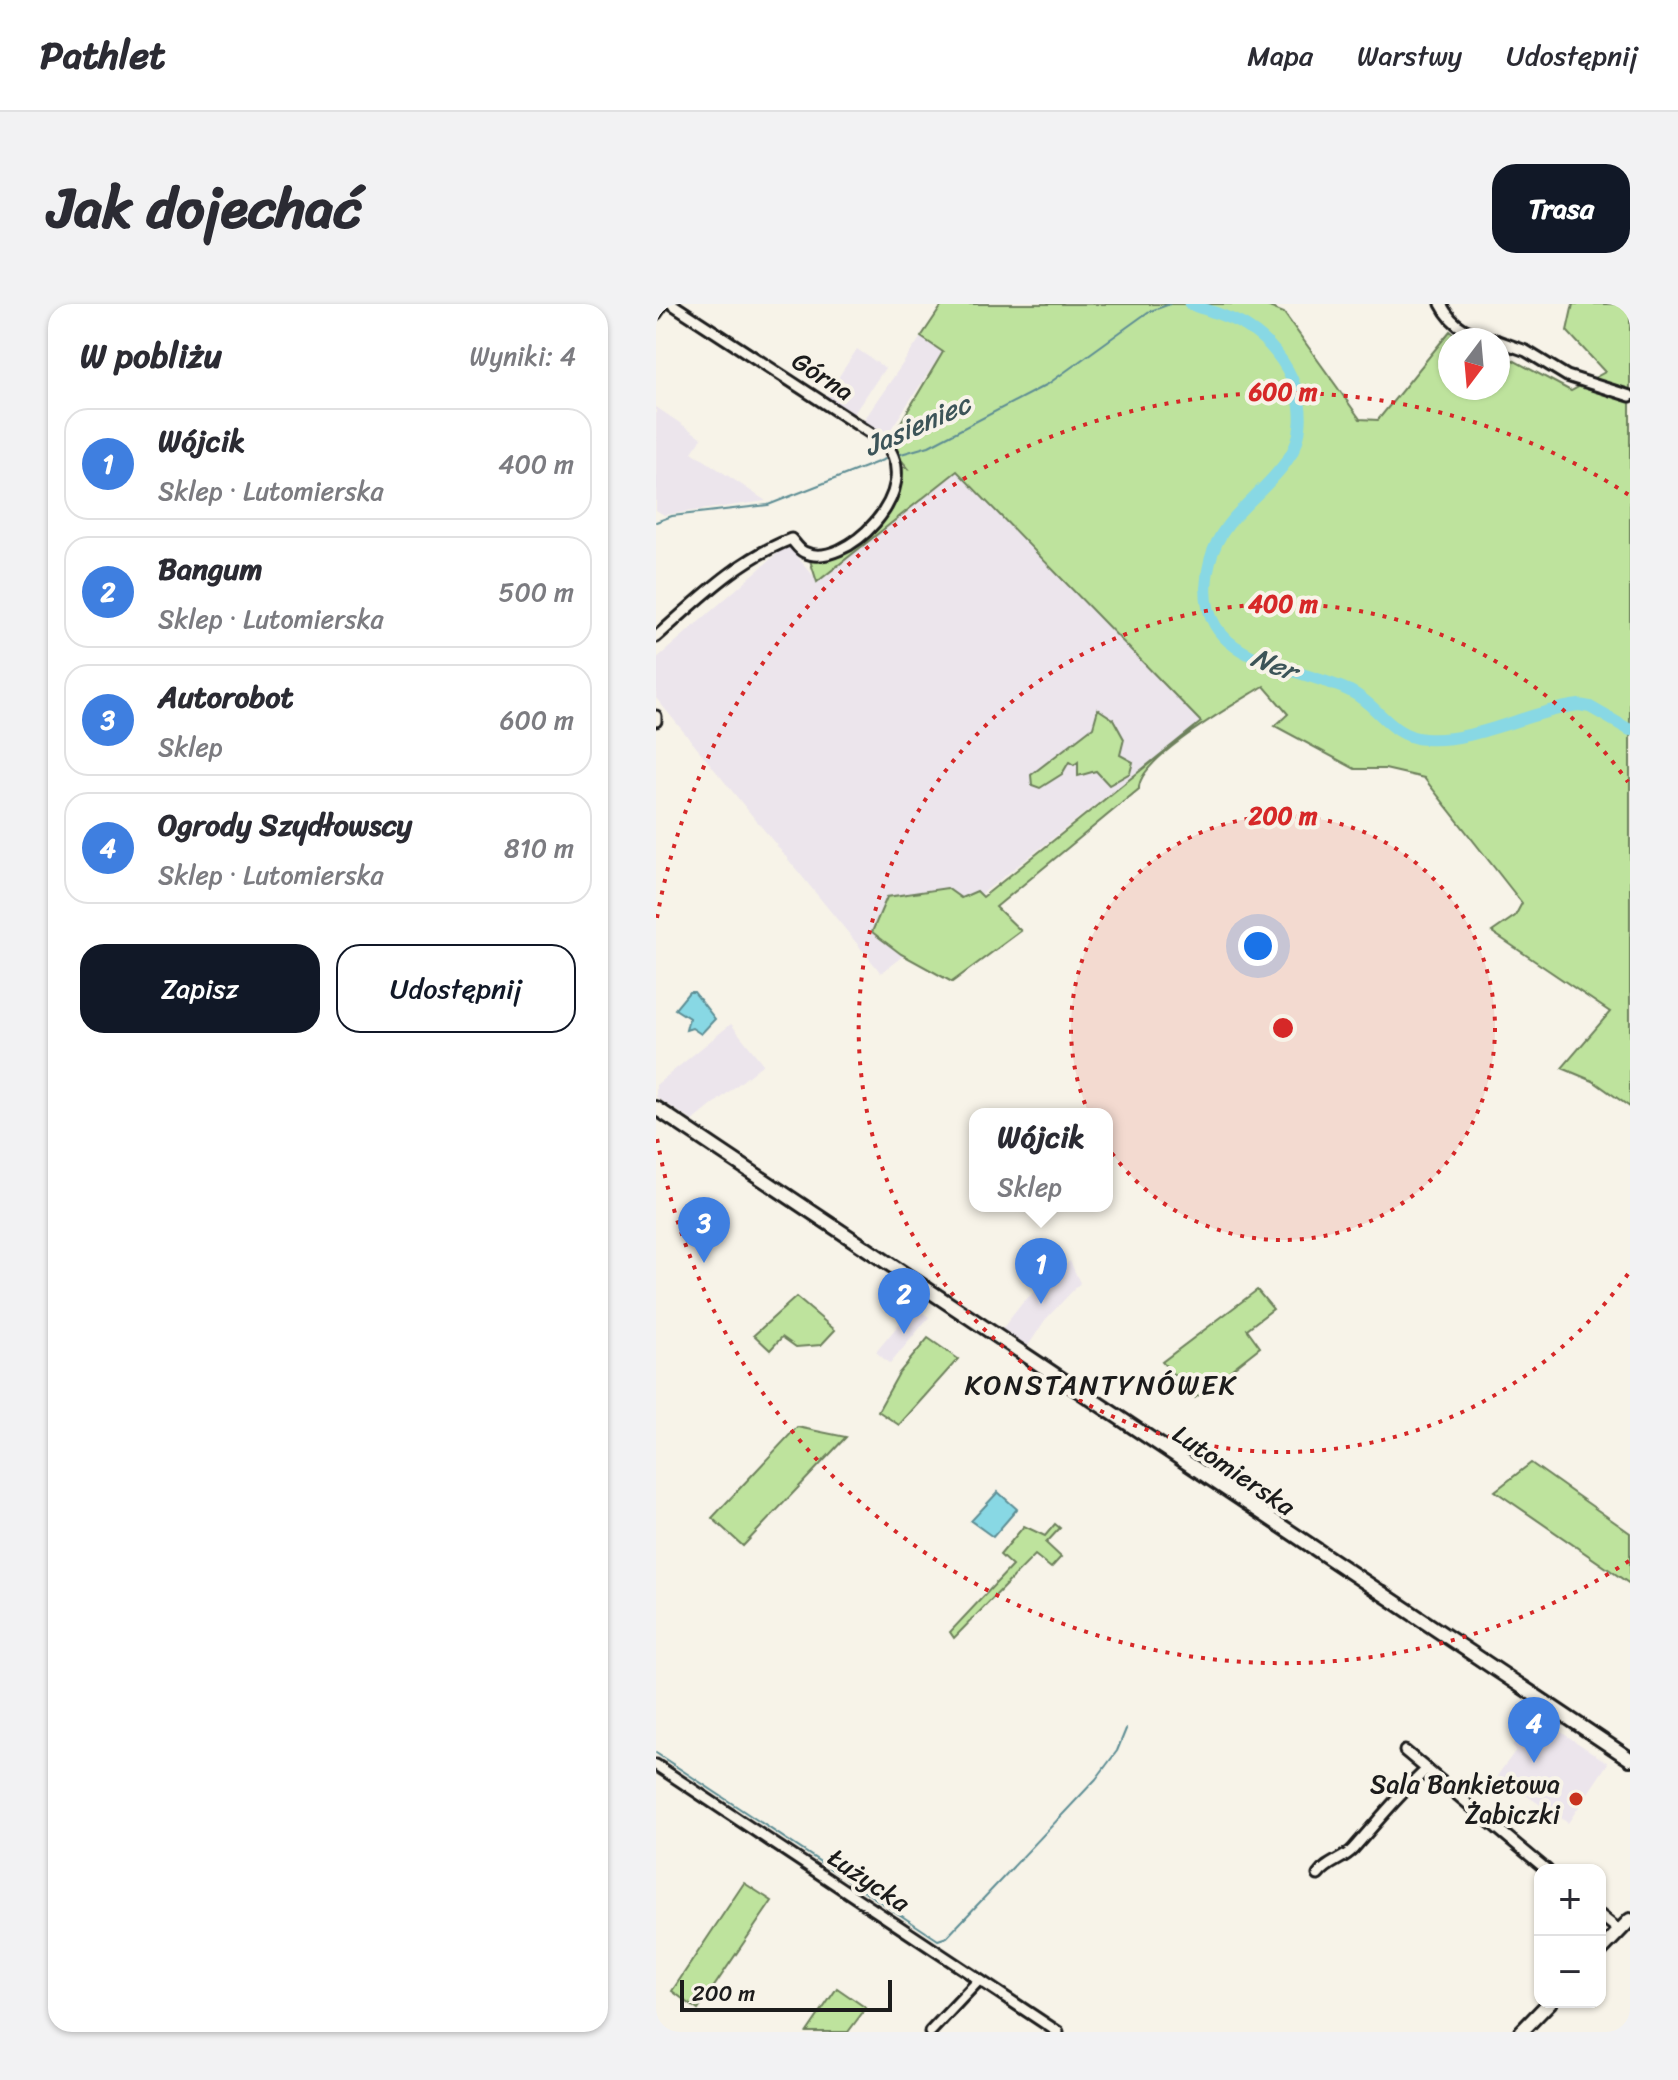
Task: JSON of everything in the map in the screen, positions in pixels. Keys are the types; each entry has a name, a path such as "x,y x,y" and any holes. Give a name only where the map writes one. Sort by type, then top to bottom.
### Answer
{"main road":[{"name":"Lutomierska","path":"656,1108 1630,1759"},
{"path":"1606,1945 1630,1920"},
{"path":"1521,2032 1544,2008"}],"street":[{"path":"656,314 663,304"},
{"name":"Górna","path":"656,637 748,559 791,539 803,552 823,555 848,548 882,514 894,493 898,476 895,456 884,442 672,304"},
{"path":"1441,304 1451,322 1460,328"},
{"path":"1510,345 1567,376 1630,396"},
{"path":"1405,1751 1540,1864"},
{"name":"Łużycka","path":"656,1765 1058,2032"},
{"path":"1318,1875 1324,1867 1351,1851 1380,1814 1426,1770"},
{"path":"1606,1920 1620,1931"},
{"path":"930,2032 979,1980"}],"shaded area":[{"path":"921,337 943,351 885,438 862,423"},
{"path":"857,349 885,368 853,415 826,396"},
{"path":"656,407 702,438 692,452 766,501 664,515 656,510"},
{"path":"956,471 1201,722 881,973 656,698 656,659 787,545 818,581"},
{"path":"731,1024 763,1064 693,1121 656,1097 656,1085"},
{"path":"1070,1261 1080,1283 1045,1320 1028,1346 1002,1329 1024,1301"},
{"path":"914,1306 929,1317 890,1364 876,1352"},
{"path":"1534,1714 1608,1763 1568,1823 1497,1776 1516,1750 1512,1746"}],"green space":[{"path":"943,304 1262,304 1284,313 1360,419 1378,420 1438,346 1438,400 1510,400 1510,358 1571,391 1605,372 1567,331 1573,304 1630,304 1630,1107 1593,1081 1562,1068 1610,1012 1492,932 1515,916 1522,903 1424,778 1385,769 1355,769 1275,726 1288,714 1264,686 1171,748 1143,777 1139,789 996,907 1021,931 952,982 901,954 872,932 887,897 947,888 961,898 977,891 983,897 1201,722 957,471 817,582 808,554 848,548 882,514 898,465 908,468 888,444 943,352 921,337"},
{"path":"1098,709 1113,719 1124,739 1120,755 1133,762 1130,773 1109,785 1096,771 1078,776 1078,762 1074,765 1069,762 1062,774 1040,788 1032,785 1031,775 1093,727"},
{"path":"1257,1290 1273,1309 1247,1329 1260,1347 1195,1398 1162,1362"},
{"path":"796,1297 835,1330 821,1345 796,1347 782,1337 770,1350 754,1335"},
{"path":"928,1338 958,1359 899,1425 878,1411 899,1373"},
{"path":"797,1427 846,1437 743,1546 712,1518"},
{"path":"1531,1463 1630,1533 1630,1584 1495,1491"},
{"path":"1055,1524 1060,1528 1046,1543 1061,1557 1051,1568 1035,1555 954,1638 950,1632 1012,1566 1000,1555 1024,1526 1045,1536"},
{"path":"744,1883 772,1901 698,2010 672,1991"},
{"path":"837,1988 866,2008 848,2032 807,2032"}],"water":[{"path":"689,992 694,992 715,1019 701,1034 692,1028 686,1030 689,1018 675,1009"},
{"path":"998,1492 1017,1509 993,1537 971,1521"}],"waterway":[{"name":"Jasieniec","path":"894,456 929,446 1048,384 1148,312 1170,304"},
{"name":"Ner","path":"1190,304 1233,320 1262,338 1287,369 1300,406 1296,444 1286,462 1232,520 1215,546 1210,561 1206,595 1213,621 1227,640 1247,654 1350,691 1394,727 1413,737 1444,739 1463,736 1579,705 1590,707 1630,730"},
{"name":"Jasieniec","path":"656,522 672,516 768,505 888,458"},
{"path":"656,1753 938,1940 947,1937 1096,1779 1117,1751 1126,1729"}],"place":[{"name":"Autorobot","path":"704,1263"},
{"name":"Wójcik","path":"1041,1304"},
{"name":"Bangum","path":"904,1334"},
{"name":"Ogrody Szydłowscy","path":"1534,1763"},
{"name":"Sala Bankietowa Żabiczki","path":"1576,1799"}],"district":[{"name":"KONSTANTYNÓWEK","path":"1101,1384"}]}
